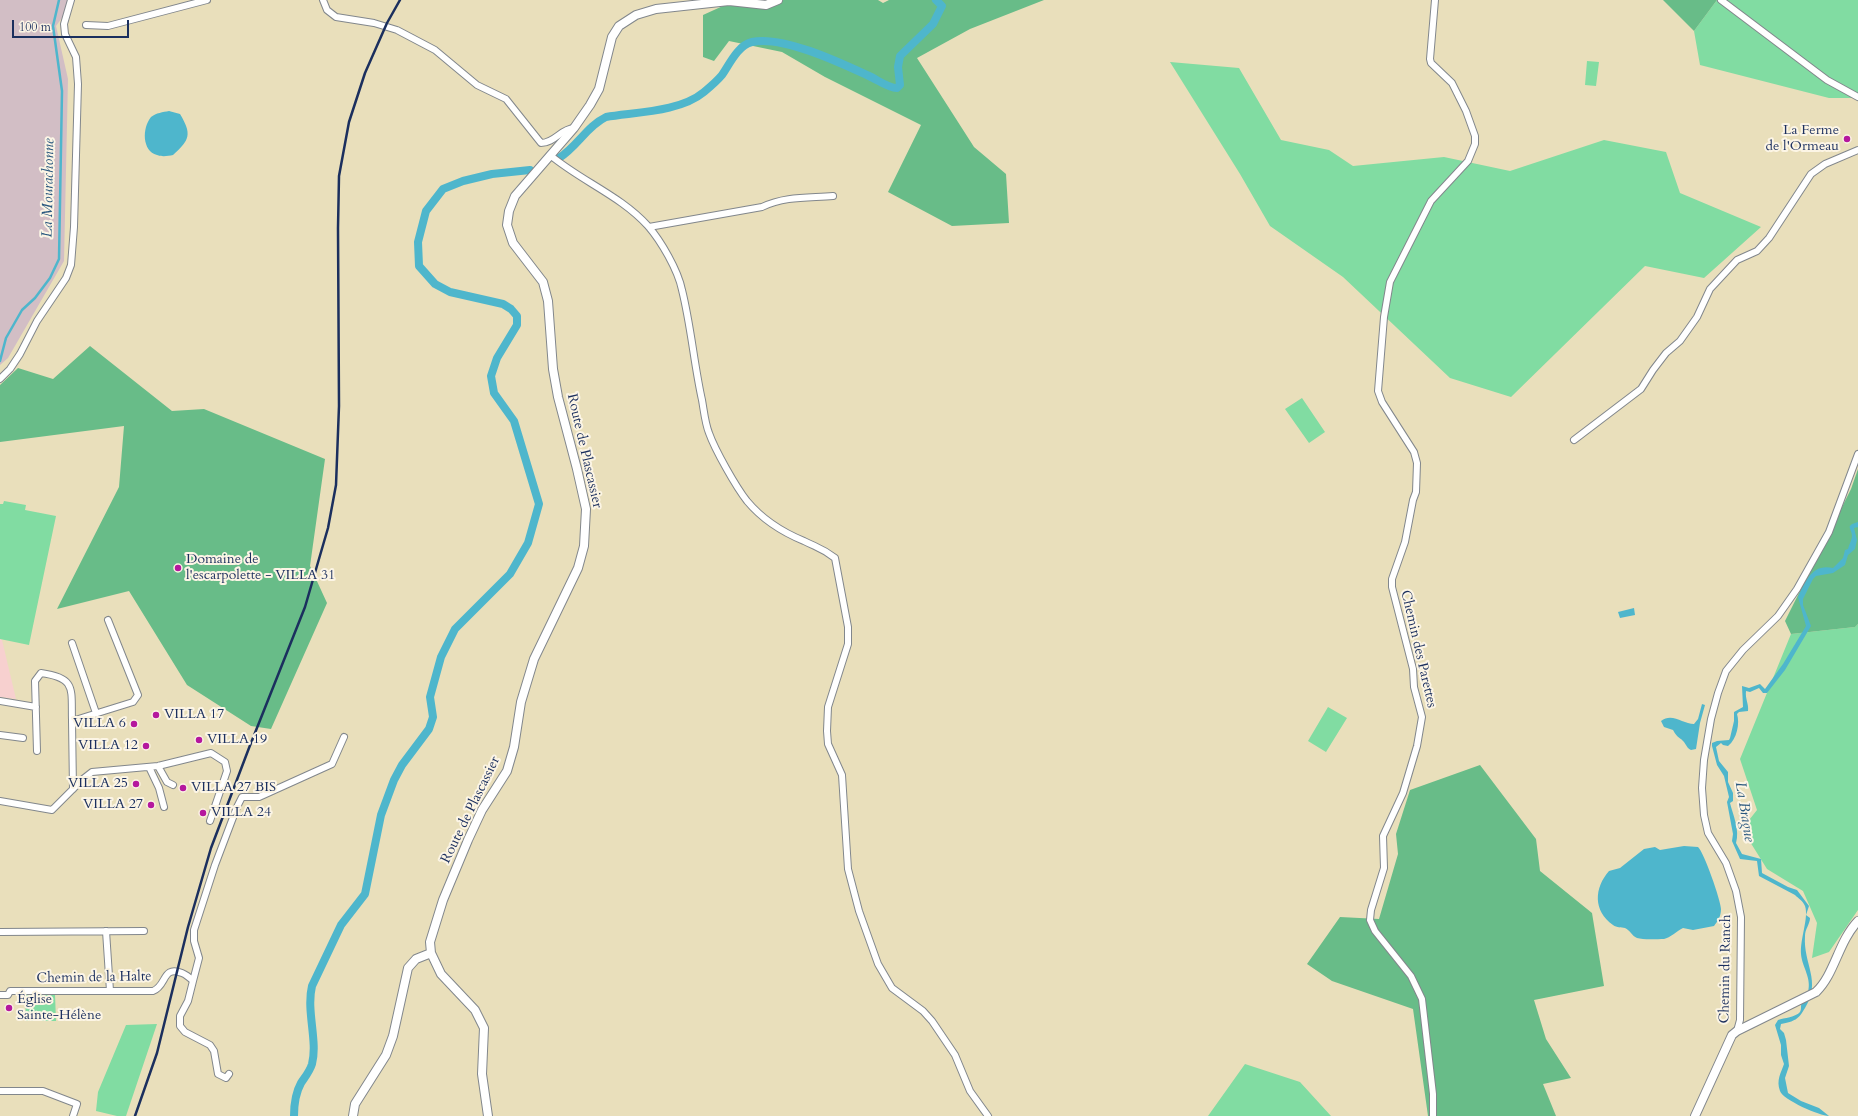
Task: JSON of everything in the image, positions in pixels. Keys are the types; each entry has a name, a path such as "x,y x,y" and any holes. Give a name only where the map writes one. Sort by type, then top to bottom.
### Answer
{"street":[{"path":"0,379 10,369 20,354 37,321 66,278 71,265 74,227 78,84 76,57 66,34 64,24 72,0"},
{"path":"86,24 108,26 207,0"},
{"path":"323,0 327,10 336,17 397,30 435,50 477,85 506,99 541,143 548,143 566,128 574,128"},
{"name":"Route de Plascassier","path":"431,953 430,942 443,900 482,810 507,771 514,747 521,702 534,659 573,580 584,546 586,509 558,396 553,369 548,301 543,282 513,243 507,225 509,211 515,196 574,128 590,105 599,89 612,38 619,26 636,15 656,8 729,1 766,5 778,0"},
{"name":"Chemin des Parettes","path":"1433,1116 1433,1094 1422,999 1411,976 1375,931 1370,920 1371,910 1384,868 1383,836 1403,793 1417,746 1422,717 1414,687 1413,669 1392,587 1392,579 1405,542 1416,492 1418,463 1414,452 1382,402 1378,391 1384,317 1390,282 1427,208 1436,195 1468,161 1475,144 1475,136 1466,111 1452,83 1431,63 1430,59 1435,0"},
{"path":"1721,0 1826,80 1858,97"},
{"path":"1574,440 1641,389 1666,353 1680,341 1697,318 1710,289 1737,260 1756,251 1769,238 1811,174 1825,164 1858,150"},
{"path":"550,155 574,174 607,193 635,213 649,227 671,261 682,288 697,378 708,432 725,464 746,500 762,517 784,532 823,548 835,558 848,627 848,644 828,707 827,731 828,744 842,775 848,869 857,904 878,964 892,988 923,1010 932,1021 955,1056 970,1090 988,1116"},
{"path":"649,227 762,207 773,202 794,197 833,196"},
{"name":"Chemin du Ranch","path":"1737,1031 1740,1020 1741,917 1736,891 1726,862 1708,833 1704,815 1702,788 1704,760 1711,720 1718,693 1726,671 1743,650 1778,616 1798,589 1829,532 1858,454"},
{"path":"72,720 133,702 138,695 108,620"},
{"path":"72,643 96,713"},
{"path":"37,751 35,680 41,673 58,675 66,680 71,690 72,789"},
{"path":"0,701 36,707"},
{"path":"0,735 23,738"},
{"path":"229,1074 226,1078 218,1074 214,1051 210,1045 185,1032 180,1026 180,1016 188,1001 199,958 194,941 194,930 218,857 242,797 259,797 332,764 344,737"},
{"path":"0,801 52,810 72,789 92,772 158,766 210,753 225,762 227,770 210,821"},
{"path":"158,766 167,782 173,785"},
{"path":"149,767 159,788 164,807"},
{"path":"1695,1116 1713,1080 1729,1039 1737,1031 1814,993 1824,984 1844,939 1858,921"},
{"path":"106,931 110,991"},
{"path":"0,932 144,931"},
{"path":"353,1116 355,1104 386,1055 393,1036 408,968 416,960 431,953 441,974 475,1010 484,1028 482,1074 488,1116"},
{"name":"Chemin de la Halte","path":"0,995 8,995 10,991 152,991 157,989 168,973 172,971 182,973 191,978 193,981"},
{"path":"0,1090 43,1091 77,1104 73,1116"}],"shaded area":[{"path":"0,0 75,0 56,26 68,79 64,261 8,358 0,365"},
{"path":"0,639 2,640 16,699 0,697"}],"green space":[{"path":"736,0 878,0 883,3 889,0 1044,0 970,29 917,58 974,147 1006,174 1009,223 952,226 888,192 921,125 825,77 782,52 729,41 714,61 703,57 703,15"},
{"path":"1663,0 1717,0 1694,31"},
{"path":"1717,0 1858,0 1858,98 1829,98 1700,65 1694,31"},
{"path":"1587,61 1599,62 1596,86 1585,85"},
{"path":"1170,62 1239,68 1281,140 1329,150 1353,166 1444,157 1510,171 1604,140 1666,152 1680,193 1761,227 1704,278 1645,266 1511,397 1450,378 1343,277 1270,226 1240,174"},
{"path":"90,346 172,411 204,409 325,459 310,566 327,603 271,729 251,726 187,685 129,591 57,609 119,487 124,426 0,442 0,385 18,368 53,379"},
{"path":"1302,398 1325,432 1309,443 1285,409"},
{"path":"1858,469 1858,624 1855,627 1791,634 1785,621 1851,489"},
{"path":"4,501 26,505 25,510 56,516 29,645 0,639 0,504 3,504"},
{"path":"1858,624 1858,910 1829,952 1812,958 1817,923 1803,891 1767,869 1742,829 1757,810 1740,759 1791,634 1855,627"},
{"path":"1328,707 1347,718 1326,752 1308,741"},
{"path":"1480,765 1536,839 1540,871 1592,913 1604,986 1534,1000 1546,1039 1571,1078 1543,1084 1556,1116 1428,1116 1413,1009 1332,981 1307,964 1340,917 1379,919 1398,854 1396,834 1410,790"},
{"path":"25,994 55,994 56,1021 26,1021"},
{"path":"157,1024 126,1116 117,1116 96,1111 98,1092 126,1025"},
{"path":"1245,1064 1300,1082 1331,1116 1208,1116"}],"water":[{"path":"169,111 180,114 184,121 188,132 186,141 173,155 159,156 152,153 148,149 145,139 146,127 151,117"},
{"path":"1858,522 1858,527 1854,528 1857,540 1855,549 1848,555 1845,565 1833,573 1816,576 1813,579 1803,599 1803,605 1811,626 1785,670 1767,693 1763,693 1759,688 1750,692 1746,691 1748,711 1739,712 1737,714 1738,726 1734,739 1728,746 1721,743 1716,747 1719,761 1728,772 1728,782 1733,793 1733,801 1730,803 1737,828 1736,843 1742,854 1761,859 1762,873 1788,887 1797,890 1809,906 1806,915 1805,906 1795,895 1759,876 1757,861 1740,859 1732,841 1733,834 1727,802 1729,797 1724,776 1717,765 1712,743 1729,740 1734,721 1734,712 1743,707 1742,686 1749,688 1760,684 1765,689 1783,664 1806,626 1798,597 1803,585 1815,571 1826,567 1833,568 1843,558 1845,550 1848,549 1852,537 1850,528 1851,525"},
{"path":"1634,608 1635,615 1620,618 1618,612"},
{"path":"1702,704 1705,705 1700,723 1696,749 1691,750 1673,730 1664,727 1661,721 1673,718 1694,724 1698,719"},
{"path":"1684,846 1698,847 1712,877 1721,909 1719,918 1714,926 1693,930 1683,928 1664,939 1643,939 1635,937 1625,928 1614,926 1606,919 1599,906 1598,892 1600,885 1609,871 1620,868 1644,849 1655,847 1660,850"},
{"path":"1806,915 1810,918 1805,936 1805,946 1811,972 1812,989 1810,998 1798,1018 1781,1024 1780,1029 1784,1033 1786,1040 1789,1066 1785,1078 1788,1093 1801,1101 1819,1108 1829,1116 1794,1103 1783,1095 1779,1087 1779,1077 1784,1064 1781,1055 1781,1045 1775,1025 1778,1020 1793,1016 1800,1012 1801,1004 1809,987 1808,977 1801,954"}],"waterway":[{"name":"La Mourachonne","path":"0,361 6,338 22,310 35,298 50,278 59,259 62,91 53,26 59,0"},
{"path":"559,158 593,126 606,117 657,110 683,104 694,99 722,75 734,56 742,47 752,42 764,41 795,46 843,64 887,85 897,88 900,85 898,67 900,56 933,24 942,6 936,0"},
{"path":"294,1116 298,1090 312,1064 314,1046 310,1006 312,986 341,925 365,894 381,815 394,780 402,765 429,729 433,717 430,697 441,657 455,629 510,574 528,543 539,504 514,421 494,393 491,376 497,358 517,325 517,316 511,309 503,304 450,292 435,284 419,266 418,242 426,211 443,189 463,181 492,174 530,170"}],"railway":[{"path":"135,1116 157,1053 188,927 211,848 305,607 328,528 336,485 339,406 339,176 349,122 365,73 387,23 400,0"}],"place":[{"name":"La Ferme de l'Ormeau","path":"1847,139"},
{"name":"Domaine de l'escarpolette - VILLA 31","path":"178,568"},
{"name":"VILLA 17","path":"156,715"},
{"name":"VILLA 6","path":"134,724"},
{"name":"VILLA 19","path":"199,740"},
{"name":"VILLA 12","path":"146,746"},
{"name":"VILLA 25","path":"136,784"},
{"name":"VILLA 27 BIS","path":"183,788"},
{"name":"VILLA 27","path":"151,805"},
{"name":"VILLA 24","path":"203,813"},
{"name":"Église Sainte-Hélène","path":"9,1008"}],"water label":[{"name":"La Brague","path":"1744,812"}]}
